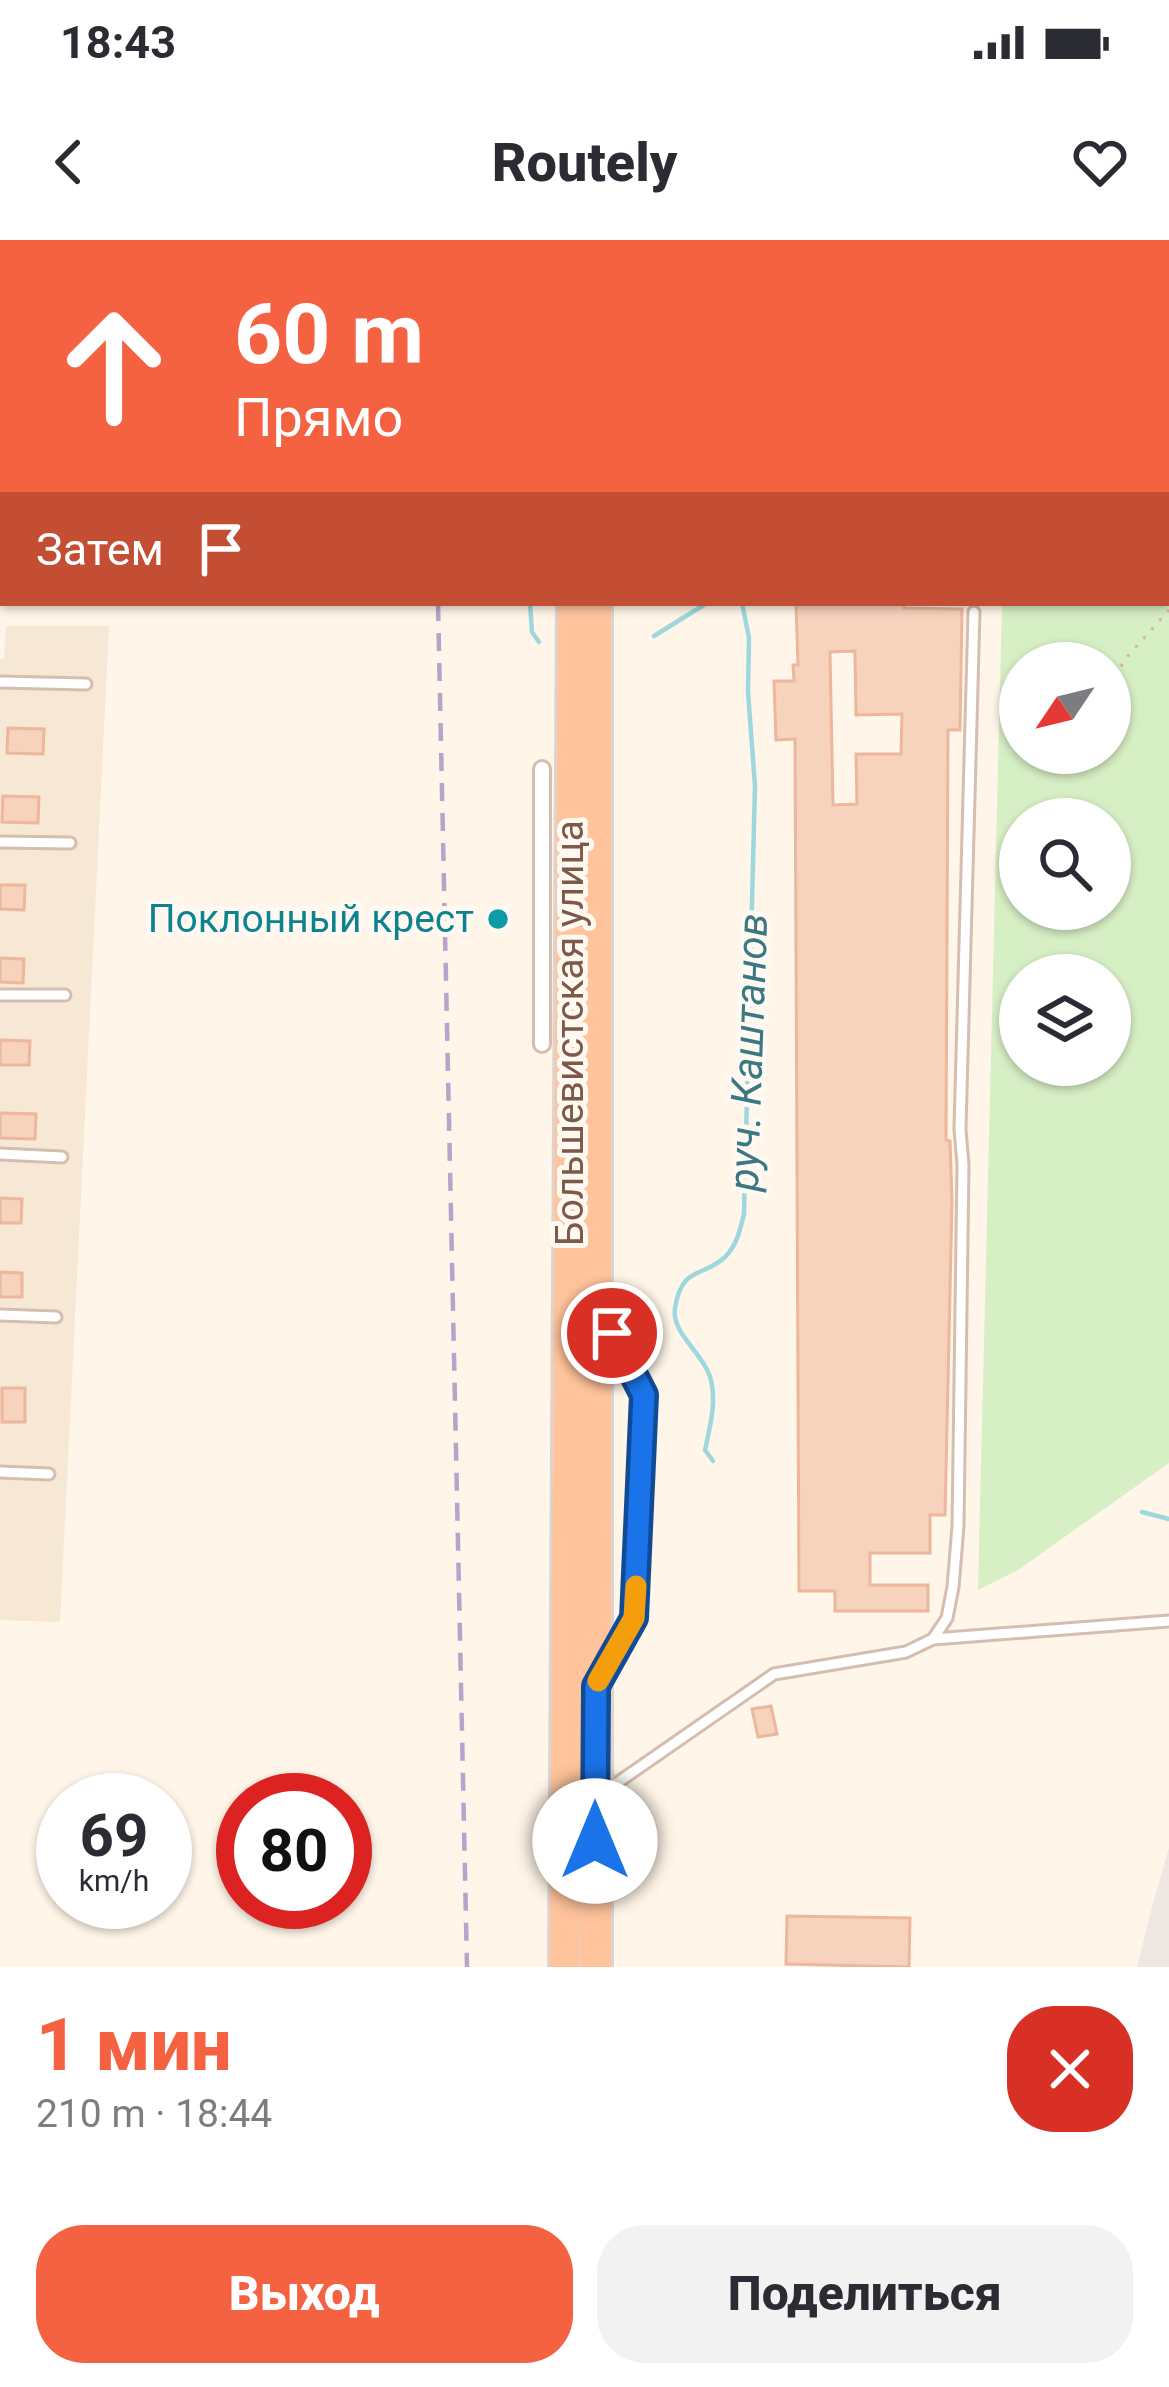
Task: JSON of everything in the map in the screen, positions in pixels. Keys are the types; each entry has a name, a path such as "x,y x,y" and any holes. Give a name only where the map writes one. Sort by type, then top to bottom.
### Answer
{"highway":[{"name":"Большевистская улица","path":"565,1967 573,606"},
{"name":"Большевистская улица","path":"596,606 596,1967"}],"street":[{"path":"542,769 542,1044"}],"lane":[{"path":"933,1640 946,1618 953,1587 958,1526 960,1129 974,612"},
{"path":"0,682 86,684"},
{"path":"0,842 70,843"},
{"path":"0,995 65,995"},
{"path":"0,1154 62,1157"},
{"path":"596,1302 644,1395 634,1618 596,1686"},
{"path":"0,1315 56,1317"},
{"path":"0,1472 49,1474"},
{"path":"595,1799 774,1674 906,1652 933,1640 1169,1621"}],"path":[{"path":"1131,652 1169,610"}],"shaded area":[{"path":"6,626 109,626 60,1622 0,1620 0,659 4,659"},
{"path":"1169,1848 1169,1967 1137,1967 1152,1907"}],"green space":[{"path":"1002,606 1169,606 1169,1463 1018,1570 978,1590 999,726 999,774 1131,774 1131,642 1001,642"}],"building":[{"path":"796,606 962,609 960,730 948,730 946,1140 950,1141 952,1202 945,1515 930,1515 930,1553 870,1553 870,1585 928,1585 928,1611 835,1611 835,1591 799,1591 795,739 776,740 774,681 794,681 793,665 798,665","holes":["855,651 856,715 902,714 901,754 856,754 857,804 833,805 830,652"]},
{"path":"8,728 44,729 43,754 7,753"},
{"path":"3,796 39,797 38,823 2,822"},
{"path":"0,885 25,885 24,910 0,909"},
{"path":"0,958 24,959 23,983 0,982"},
{"path":"0,1040 30,1041 29,1065 0,1065"},
{"path":"0,1113 36,1114 35,1139 0,1138"},
{"path":"0,1198 22,1199 21,1223 0,1223"},
{"path":"0,1272 22,1273 22,1297 0,1297"},
{"path":"2,1388 25,1388 25,1422 2,1422"},
{"path":"771,1706 777,1734 758,1737 752,1709"},
{"path":"787,1916 910,1918 909,1967 786,1964"}],"waterway":[{"name":"руч. Каштанов","path":"530,606 532,632 539,642"},
{"name":"руч. Каштанов","path":"654,636 702,606"},
{"name":"руч. Каштанов","path":"713,1461 705,1450 712,1383 682,1334 675,1308 688,1279 729,1252 744,1214 755,786 749,638 743,606"},
{"path":"1142,1512 1169,1519"}],"railway":[{"path":"438,606 467,1967"}],"slow traffic":[{"path":"598,1681 634,1618 636,1586"}],"place":[{"name":"Поклонный крест","path":"498,919"}],"route":[{"path":"595,1841 596,1686 634,1618 644,1395 612,1333"}]}
